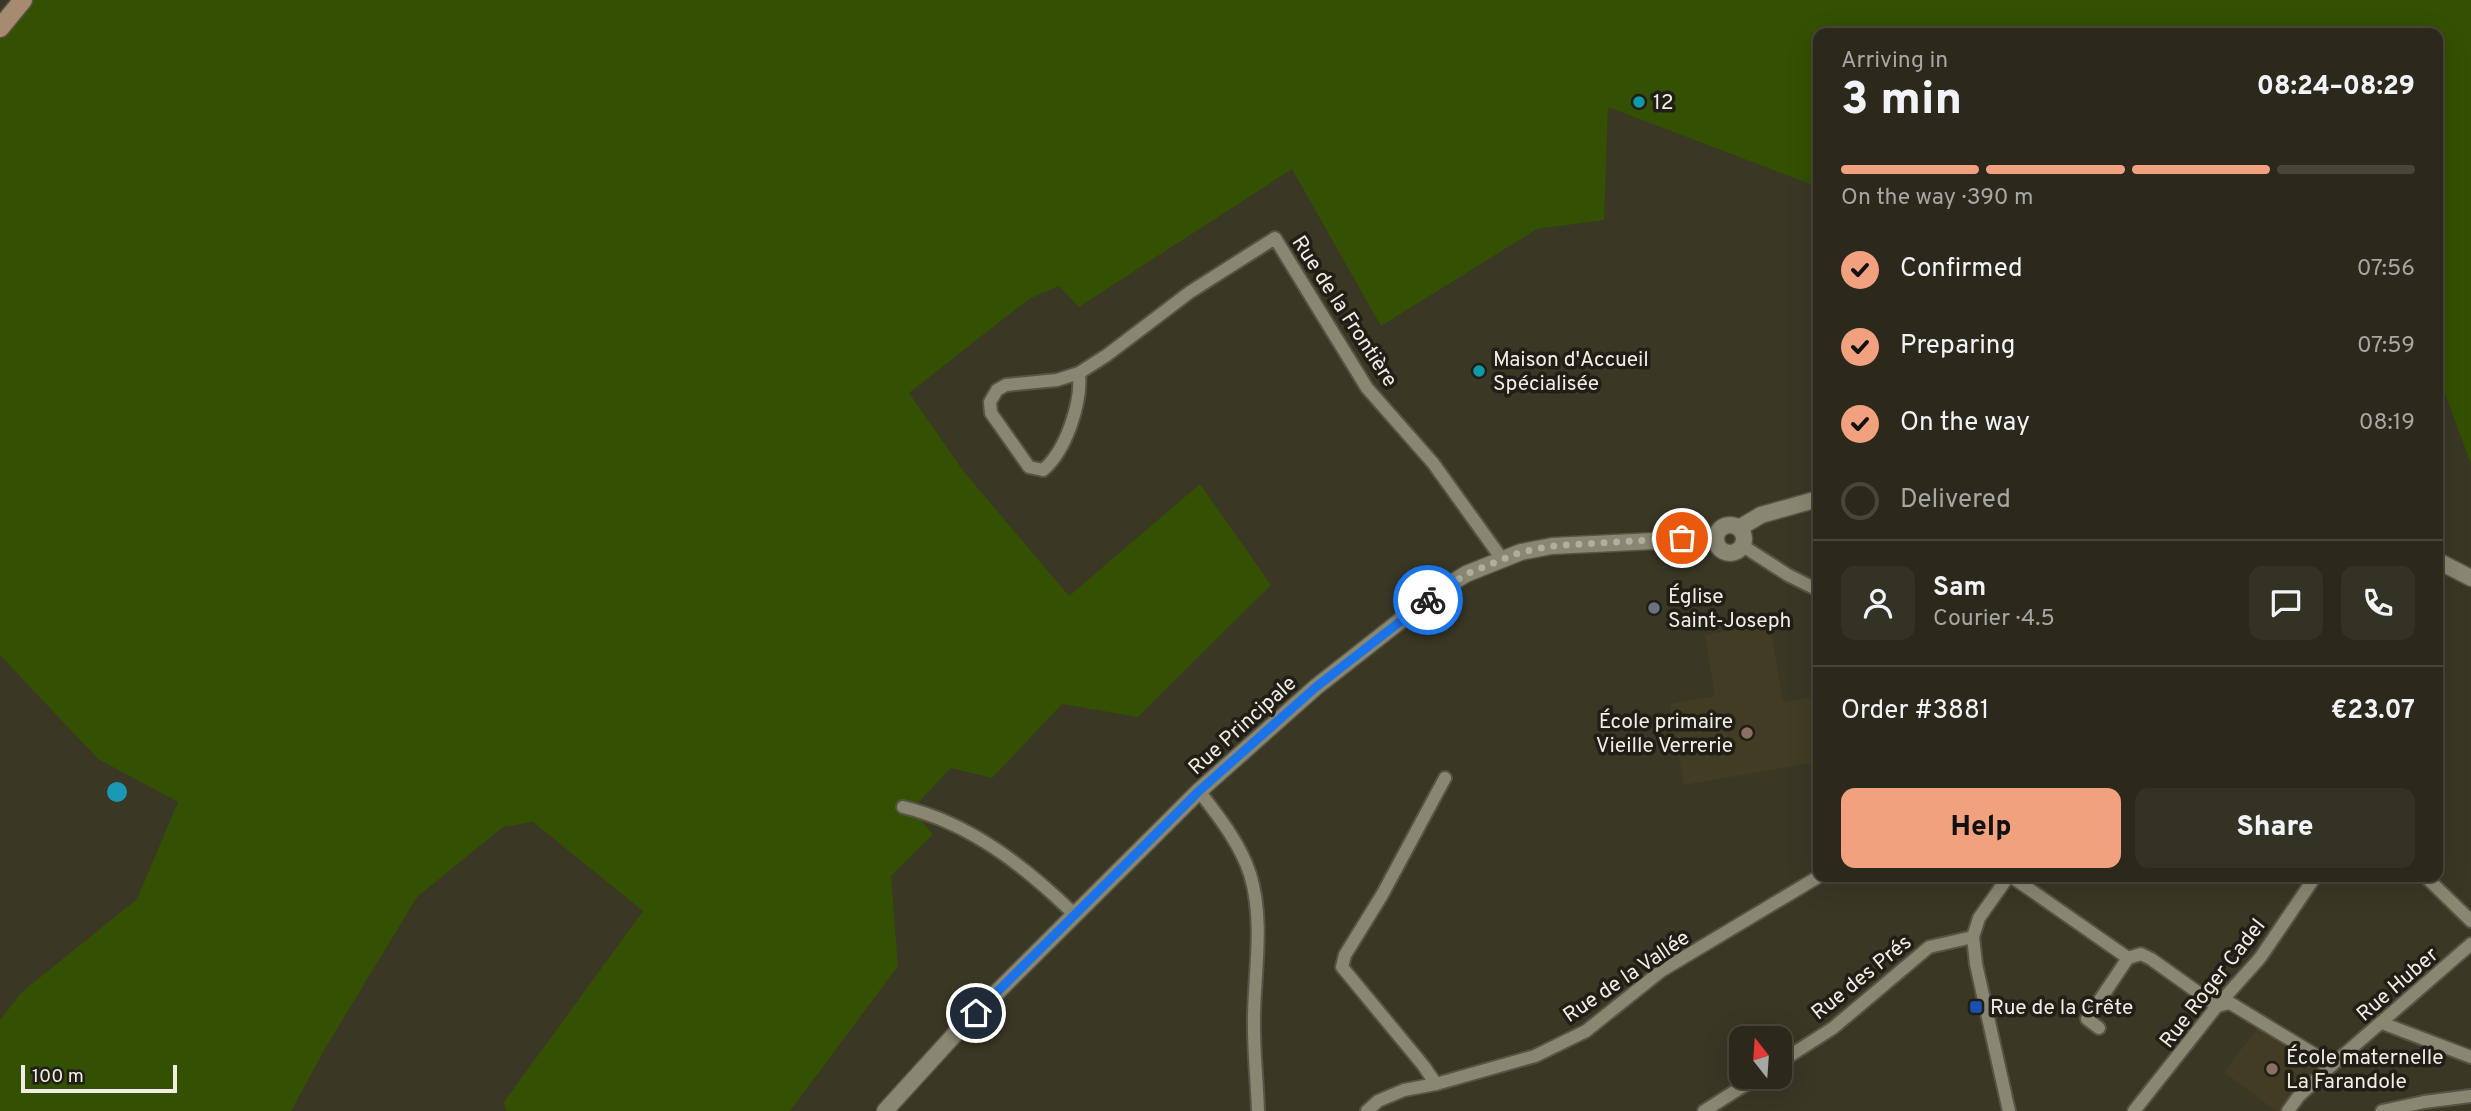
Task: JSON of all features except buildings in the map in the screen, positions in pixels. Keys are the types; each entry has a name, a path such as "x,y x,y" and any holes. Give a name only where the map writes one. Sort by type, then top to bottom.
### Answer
{"main road":[{"path":"0,28 23,0"}],"street":[{"name":"Rue de la Frontière","path":"1079,373 1190,292 1275,239 1367,388 1433,463 1502,559"},
{"path":"1079,373 1080,387 1072,422 1052,462 1043,470 1029,467 991,413 990,402 997,390 1006,385 1057,380 1079,373"},
{"path":"1739,528 1760,515 1813,500"},
{"path":"1725,526 1739,528 1744,536 1743,546 1734,553 1726,553 1717,545 1719,531 1725,526"},
{"name":"Rue Principale","path":"891,1109 956,1033 1199,791 1316,687 1437,593 1466,574 1521,552 1552,546 1716,538"},
{"path":"1743,546 1813,588"},
{"path":"2443,564 2471,578"},
{"path":"1436,1084 1342,967 1345,955 1382,895 1445,778"},
{"path":"1199,791 1234,842 1250,874 1254,893 1258,937 1254,1016 1258,1111"},
{"path":"904,807 926,812 968,830 1048,889 1074,914"},
{"name":"Rue de la Vallée","path":"1367,1111 1378,1101 1404,1090 1436,1084 1535,1056 1586,1031 1661,971 1813,880"},
{"path":"2006,882 1979,918 1973,937 1976,964 2009,1111"},
{"path":"2017,882 2128,958"},
{"name":"Rue Roger Cadel","path":"2134,1111 2217,1006 2260,958 2312,882"},
{"path":"2431,882 2471,921"},
{"name":"Rue des Prés","path":"1792,1054 1833,1028 1929,947 1973,937"},
{"name":"Rue Huber","path":"2288,1111 2298,1097 2332,1065 2471,944"},
{"path":"2099,1028 2087,1019 2128,958 2141,954 2217,1006 2230,1003 2332,1065"},
{"path":"2382,1024 2471,1056"},
{"path":"1704,1111 1739,1089"},
{"path":"2382,1111 2471,1096"}],"shaded area":[{"name":"École primaire Vieille Verrerie","path":"1770,624 1783,702 1813,697 1813,763 1684,785 1670,704 1715,696 1705,635"},
{"name":"École maternelle La Farandole","path":"2258,1027 2320,1066 2283,1111 2276,1111 2224,1072"}],"green space":[{"path":"32,0 2471,0 2471,464 2443,388 2443,28 1813,28 1813,185 1608,107 1604,220 1537,229 1381,326 1292,169 1079,307 1059,286 1029,299 909,393 964,472 1069,596 1200,484 1271,585 1138,717 1062,704 992,778 951,768 911,810 933,834 891,876 898,966 790,1111 506,1111 504,1102 643,911 533,822 503,827 417,897 326,1047 291,1111 0,1111 0,1020 22,992 137,899 178,802 98,759 0,655 0,37 23,15"}],"water":[{"path":"113,782 121,782 127,792 121,802 113,802 107,796 107,788"}],"way so far":[{"path":"1428,600 1466,574 1521,552 1552,546 1682,538"}],"place":[{"name":"12","path":"1639,102"},
{"name":"Maison d'Accueil Spécialisée","path":"1479,371"},
{"name":"Église Saint-Joseph","path":"1654,608"},
{"name":"École primaire Vieille Verrerie","path":"1747,733"},
{"name":"Rue de la Crête","path":"1976,1007"},
{"name":"École maternelle La Farandole","path":"2272,1069"}],"route":[{"path":"976,1013 1199,791 1316,687 1428,600"}]}
